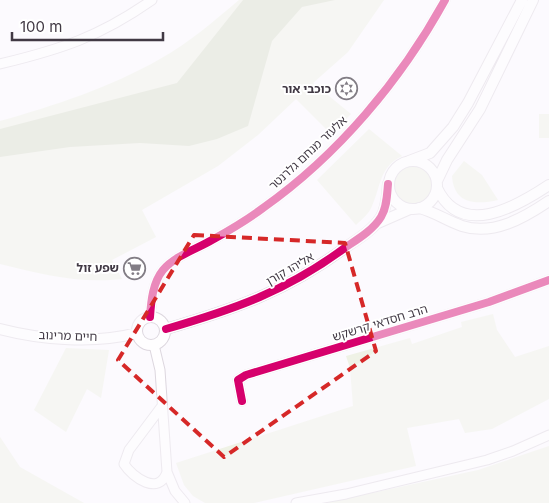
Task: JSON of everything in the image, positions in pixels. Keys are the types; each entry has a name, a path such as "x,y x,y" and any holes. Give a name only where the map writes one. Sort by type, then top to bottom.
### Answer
{"street":[{"path":"0,64 81,41 110,27 152,0"},
{"name":"אלעזר מנחם גלרנטר","path":"150,317 155,287 163,270 180,257 226,232 264,208 294,184 332,149 386,87 416,48 444,0"},
{"path":"522,0 468,103 453,127 430,153 394,168 388,184 389,191 397,203 463,226 480,228 510,223 549,201"},
{"path":"415,209 429,203 447,160 480,109 533,0"},
{"path":"409,161 415,160 427,165 441,196 454,208 480,215 505,211 549,185"},
{"name":"אליהו קורן","path":"373,226 384,212 388,184"},
{"name":"אליהו קורן","path":"166,329 226,311 271,294 318,267 373,226 415,209"},
{"name":"הרב חסדאי קרשקש","path":"242,401 238,380 246,375 488,302 549,280"},
{"path":"150,317 160,319 166,329 163,339 154,345 143,342 137,333 140,322 150,317"},
{"name":"חיים מרינוב","path":"0,329 65,338 106,337 137,333"},
{"path":"154,345 160,370 166,472 164,479 158,482 147,482 137,479 124,464 129,450 162,406"},
{"path":"296,503 346,494 487,460 549,435"},
{"path":"166,472 175,490 185,503"}],"highlighted area":[{"path":"194,235 345,243 376,351 224,457 118,360"}],"shaded area":[{"path":"239,0 384,0 348,52 313,83 351,114 331,134 296,99 258,135 218,166 142,210 156,237 112,260 122,279 75,279 0,264 0,121 82,95 141,69 181,46"},
{"path":"539,114 549,114 549,138 539,138"},
{"path":"369,129 402,156 394,160 385,171 371,209 356,225 317,180"},
{"path":"464,161 482,175 498,200 474,202 461,197 454,185 452,176"},
{"path":"413,165 427,171 433,185 427,199 413,205 399,199 393,185 399,171"},
{"path":"493,314 497,330 515,357 549,346 549,399 492,429 465,433 459,419 407,428 416,466 254,503 205,503 193,496 184,485 176,463 353,406 350,368 346,356 410,338 412,344 462,327 461,322"},
{"path":"66,348 109,350 101,398 87,389 66,432 34,410"},
{"path":"0,437 20,467 84,503 0,503"},
{"path":"549,446 549,503 326,503 478,470"}],"green space":[{"path":"243,0 335,0 302,7 272,41 248,126 217,139 189,146 140,143 70,147 0,157 0,129 177,83"}],"cycle path":[{"path":"150,317 155,286 163,270 180,257 251,217 291,187 317,164 366,114 388,87 409,59 445,0"},
{"path":"166,329 238,306 303,276 365,234 378,222 384,209 388,184"},
{"path":"242,401 238,380 246,375 489,302 549,280"}],"place":[{"name":"כוכבי אור","path":"347,89"},
{"name":"שפע זול","path":"135,268"}]}
